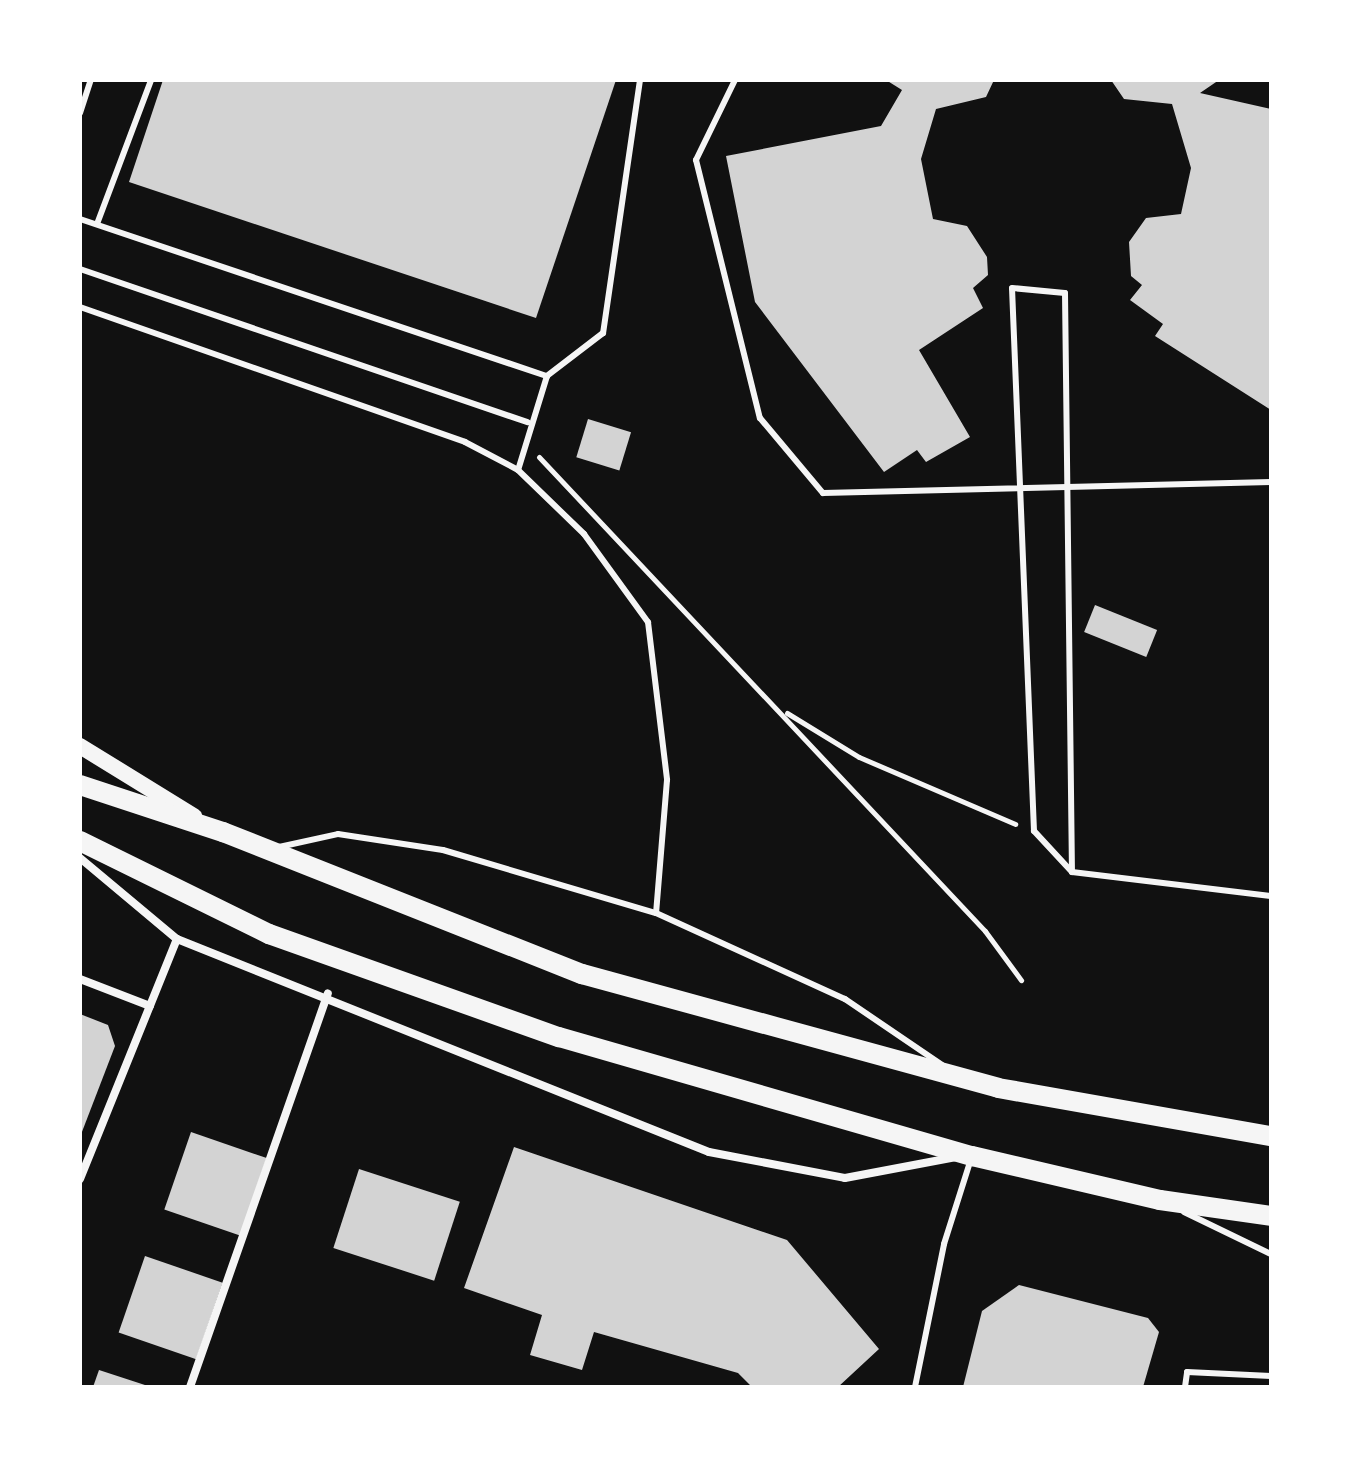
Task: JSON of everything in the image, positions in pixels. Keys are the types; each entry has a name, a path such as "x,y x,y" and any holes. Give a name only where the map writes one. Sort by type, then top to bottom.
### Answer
{"main road":[{"path":"80,746 223,832"},
{"path":"80,785 223,832 582,974 958,1076 1271,1136"},
{"path":"80,841 269,934 545,1032 971,1156 1160,1200 1271,1216"}],"street":[{"path":"80,858 177,939 328,994 709,1152 845,1178 971,1156"},
{"path":"80,1179 177,939"},
{"path":"80,979 150,1006"},
{"path":"190,1387 328,994"}],"lane":[{"path":"80,113 91,80"},
{"path":"97,224 151,80"},
{"path":"518,470 528,422 547,376 603,333 640,80"},
{"path":"735,80 696,160 760,418 823,493 1021,491 1271,482"},
{"path":"80,219 547,376"},
{"path":"80,269 528,422"},
{"path":"1072,872 1071,489 1065,293 1012,288 1034,831 1072,872 1271,896"},
{"path":"80,307 465,442 518,470 584,534 648,622 667,780 656,913"},
{"path":"268,849 338,834 443,850 656,913 845,999 958,1076"},
{"path":"915,1387 944,1244 971,1156"},
{"path":"1160,1200 1271,1254"},
{"path":"1185,1387 1187,1372 1271,1376"}],"path":[{"path":"528,422 540,458 780,708 1021,980"},
{"path":"780,708 859,757 1034,831"}],"building":[{"path":"163,80 616,80 536,318 129,182"},
{"path":"886,80 994,80 986,97 936,109 921,159 933,219 967,226 987,257 988,275 973,288 983,308 919,350 970,437 926,462 917,450 884,472 755,302 726,156 881,126 902,90"},
{"path":"1111,80 1219,80 1200,93 1271,109 1271,410 1155,336 1163,324 1130,300 1142,285 1131,276 1129,242 1146,218 1181,214 1191,168 1172,104 1124,99"},
{"path":"588,419 631,432 619,470 576,457"},
{"path":"1095,605 1157,630 1146,657 1084,632"},
{"path":"80,1014 108,1025 115,1046 80,1137"},
{"path":"191,1132 267,1158 240,1236 164,1210"},
{"path":"514,1147 787,1240 879,1349 838,1387 752,1387 738,1373 594,1332 582,1370 530,1355 542,1315 464,1288"},
{"path":"359,1169 460,1202 434,1281 333,1248"},
{"path":"145,1256 223,1283 196,1359 119,1333"},
{"path":"1019,1285 1148,1318 1159,1332 1143,1387 963,1387 982,1311"},
{"path":"99,1370 148,1386 148,1387 93,1387"}]}
